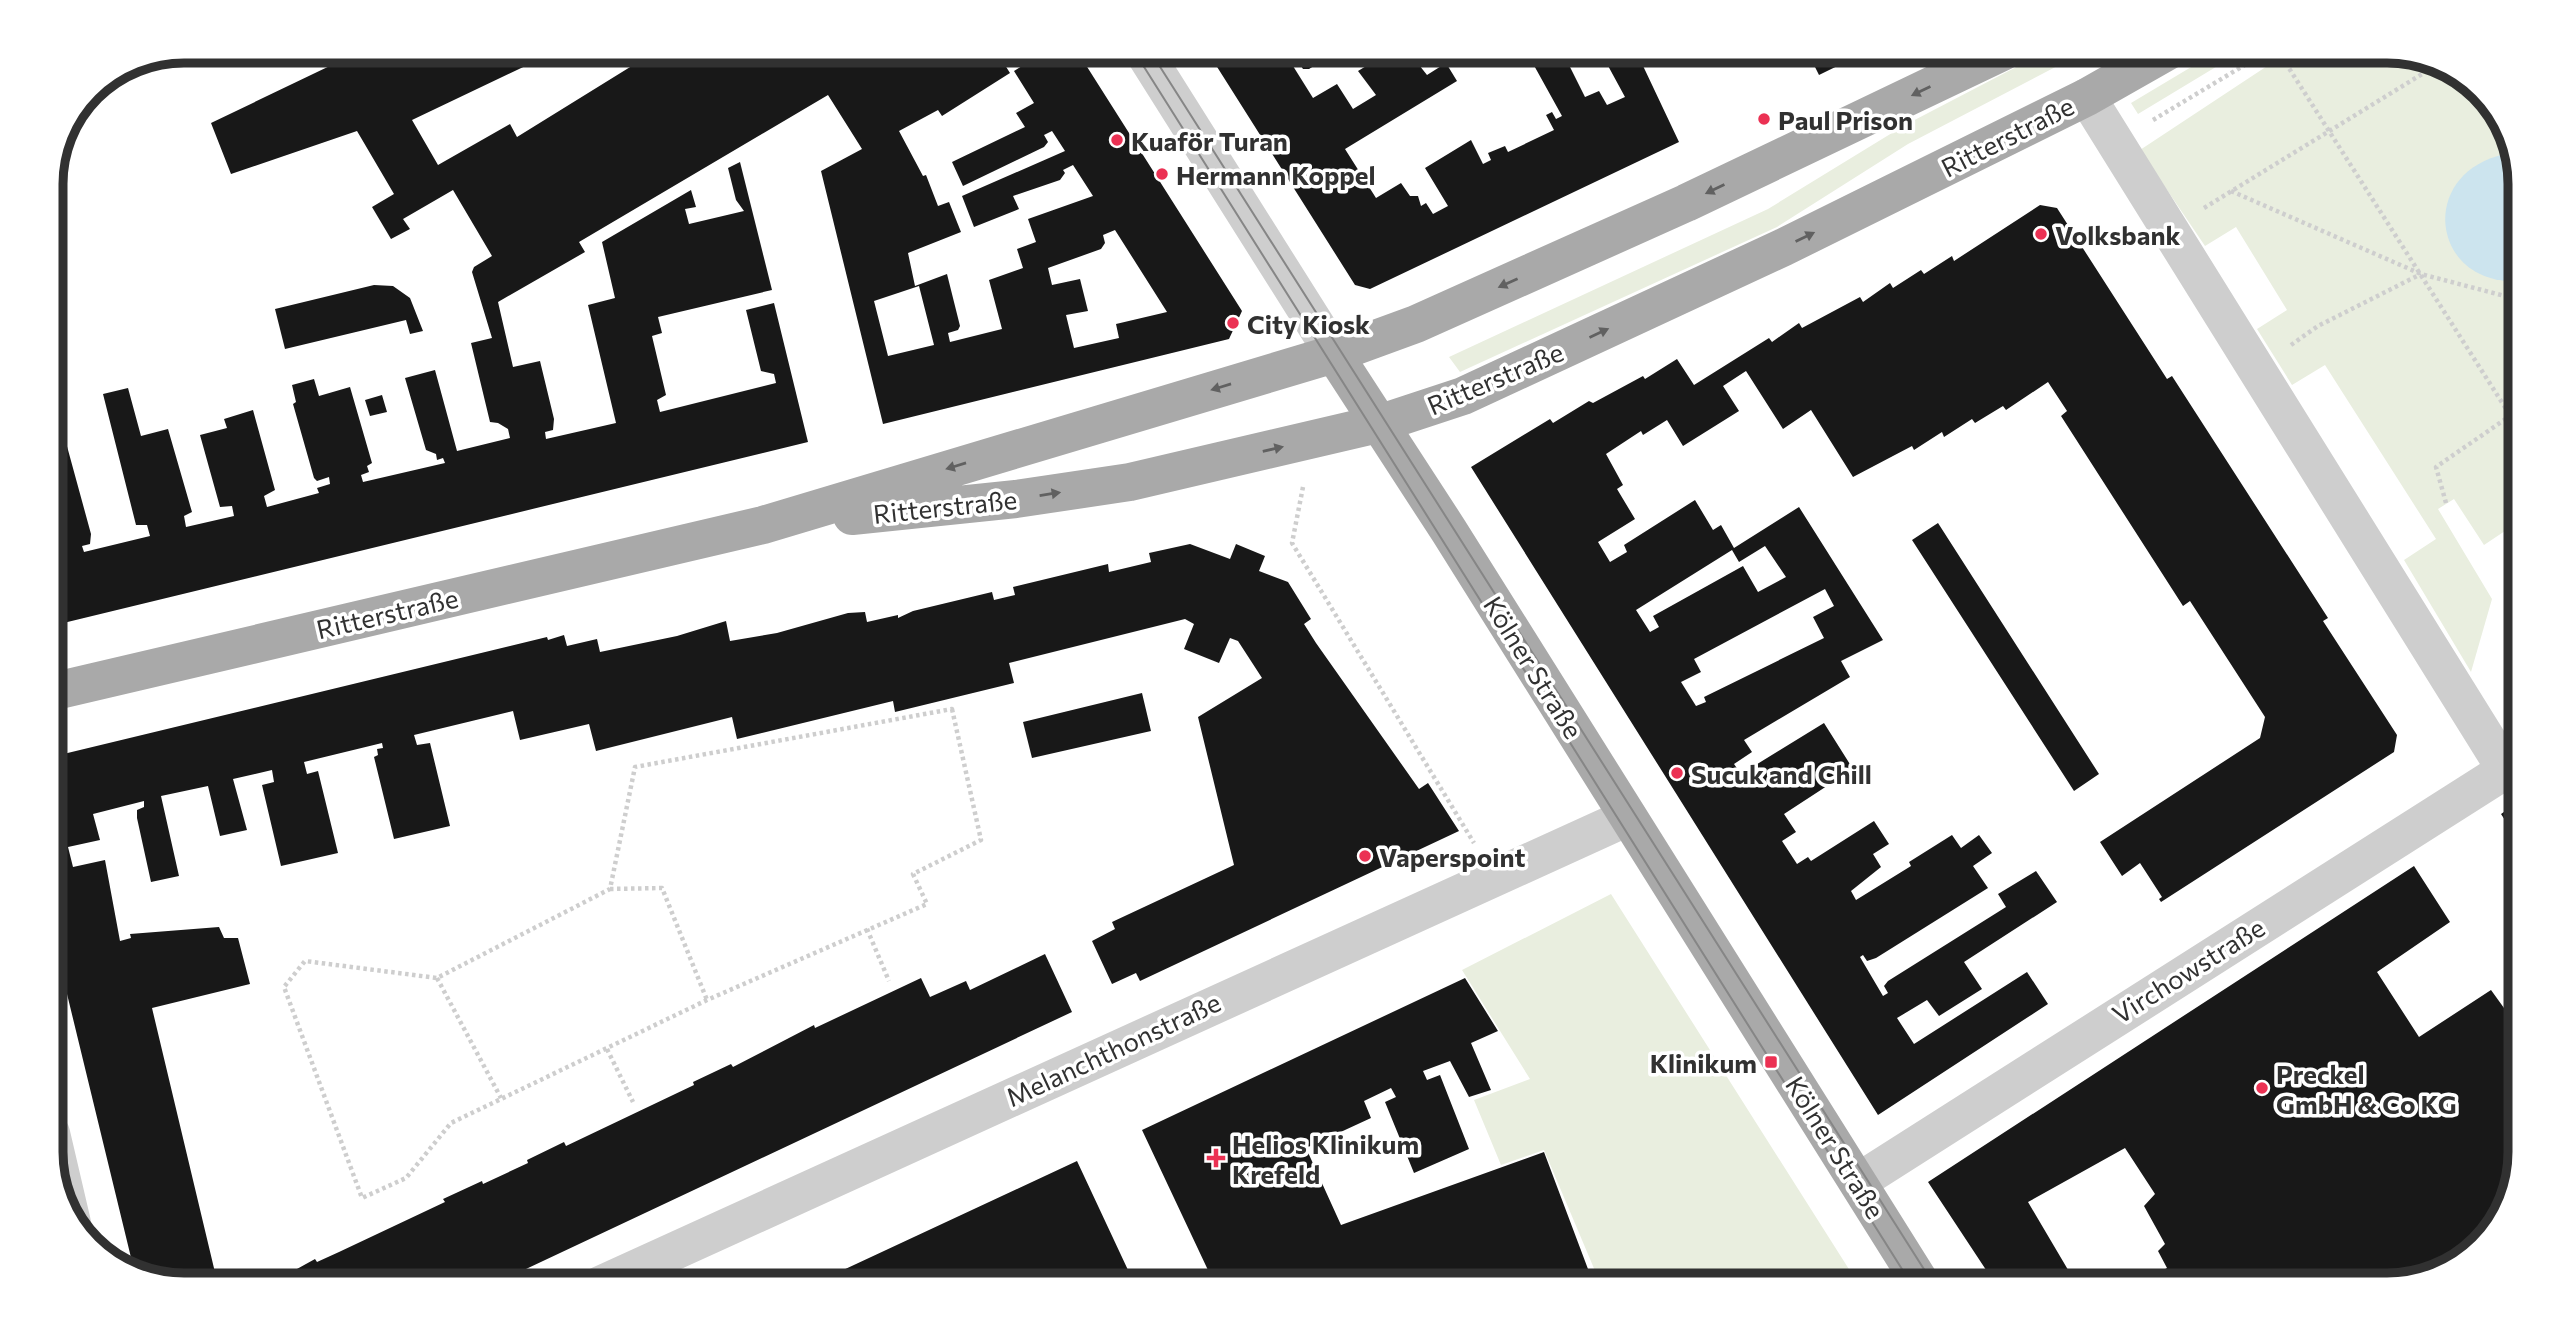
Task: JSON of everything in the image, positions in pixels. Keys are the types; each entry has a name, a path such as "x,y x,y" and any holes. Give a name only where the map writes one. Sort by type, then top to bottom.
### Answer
{"main road":[{"name":"Ritterstraße","path":"63,689 763,525 1334,354 1416,324 1673,209 1979,63"},
{"name":"Ritterstraße","path":"763,525 1016,499 1118,484 1378,424 1488,385 1784,247 2087,97 2147,63"},
{"name":"Kölner Straße","path":"1334,354 1915,1273"}],"street":[{"name":"Kölner Straße","path":"1151,63 1334,354"},
{"path":"2087,97 2508,757"},
{"name":"Virchowstraße","path":"1858,1182 2508,768"},
{"name":"Melanchthonstraße","path":"626,1273 1628,817"}],"path":[{"path":"2116,142 2248,63"},
{"path":"2286,63 2508,412"},
{"path":"2429,70 2230,190 2421,274 2508,297"},
{"path":"2318,326 2421,274"},
{"path":"2446,503 2436,467 2508,416"},
{"path":"1304,483 1292,543 1494,876"},
{"path":"610,889 635,767 952,709 981,840 913,874 928,904 707,1000 451,1123 406,1178 362,1198 284,988 305,961 438,978 610,889 662,888 707,1000"},
{"path":"867,929 889,981"},
{"path":"438,978 502,1098"},
{"path":"607,1049 633,1102"}],"shaded area":[{"path":"2024,63 2063,63 1908,144 1777,227 1460,372 1449,357 1768,209 1905,125"},
{"path":"2198,63 2222,63 2138,114 2131,103"},
{"path":"2272,63 2411,65 2441,75 2454,83 2478,104 2488,117 2502,145 2508,176 2508,529 2484,545 2454,499 2438,509 2492,599 2471,672 2404,560 2436,539 2325,365 2292,385 2257,329 2287,310 2236,227 2205,246 2140,150"},
{"path":"1611,894 1851,1273 1596,1273 1544,1150 1501,1165 1474,1100 1530,1079 1462,970"}],"water":[{"path":"2504,154 2508,176 2508,280 2490,278 2468,267 2453,249 2446,227 2447,205 2457,183 2476,165"}],"building":[{"path":"336,63 532,63 412,120 438,165 510,124 517,137 637,63 1004,63 1010,73 942,116 938,110 899,131 923,176 926,175 938,206 949,202 961,232 908,253 915,286 947,274 960,326 958,330 948,333 950,342 1002,329 989,280 1023,268 1017,249 1036,242 1028,219 1093,196 1073,165 1063,170 1065,173 1060,180 1013,196 1019,209 974,227 962,196 1065,151 1052,131 1044,135 1048,142 1044,147 963,186 952,162 1025,127 1016,113 1034,103 1014,71 1027,63 1085,63 1242,311 1229,339 883,424 821,171 862,149 828,95 579,242 585,252 498,302 513,367 540,361 554,419 553,430 545,432 546,439 616,423 588,305 615,298 602,242 691,190 696,207 685,209 689,224 744,211 736,200 728,168 740,162 772,290 658,317 662,333 652,336 666,395 657,400 660,412 776,383 774,374 761,371 746,310 774,303 808,442 63,623 63,432 91,534 90,544 82,546 84,552 150,536 147,525 136,525 103,394 128,388 141,436 168,429 192,512 184,516 186,527 234,516 232,506 220,507 200,435 227,428 224,419 253,410 275,490 264,496 267,507 319,493 317,488 330,484 329,477 317,481 314,478 293,404 296,402 292,385 314,379 319,396 350,387 372,463 367,466 369,472 361,475 363,482 445,463 443,458 437,460 436,454 426,450 405,378 435,370 457,451 510,438 508,429 490,422 471,343 492,338 472,272 474,267 492,256 453,190 403,219 410,229 391,239 372,207 394,194 357,131 231,174 211,123","holes":["1115,230 1167,312 1116,324 1119,338 1074,348 1066,315 1088,311 1080,279 1052,285 1048,268 1101,249 1105,243 1103,235","919,286 934,345 888,356 874,301"]},
{"path":"1215,63 1299,63 1293,66 1313,98 1337,84 1353,109 1376,95 1358,71 1371,63 1418,63 1427,75 1446,63 1457,81 1345,149 1376,198 1401,183 1410,196 1418,196 1421,206 1426,203 1433,214 1448,206 1425,168 1471,140 1483,164 1491,160 1488,153 1505,146 1508,152 1554,130 1546,115 1552,112 1556,119 1562,116 1533,63 1568,63 1585,97 1599,91 1607,105 1625,97 1607,63 1642,63 1679,142 1370,289 1355,285"},
{"path":"1299,63 1319,63 1309,69 1303,69"},
{"path":"1813,63 1844,63 1819,75"},
{"path":"2040,205 2057,208 2167,379 2172,376 2328,618 2323,621 2397,735 2394,752 2161,902 2159,899 2162,897 2140,863 2122,876 2100,842 2260,738 2265,717 2190,601 2183,606 2061,416 2067,411 2048,382 2006,410 2003,406 1975,423 1972,419 1944,437 1942,432 1914,450 1912,446 1853,477 1811,410 1783,429 1746,371 1723,386 1739,411 1683,446 1667,420 1643,435 1641,431 1606,454 1623,485 1617,489 1635,519 1598,542 1610,562 1627,552 1624,545 1695,500 1713,530 1721,525 1734,548 1799,507 1883,640 1841,661 1850,677 1744,740 1752,752 1734,764 1741,774 1824,723 1853,769 1784,814 1796,832 1782,841 1797,864 1808,857 1811,861 1874,821 1889,844 1873,854 1881,867 1851,891 1856,900 1911,866 1909,862 1952,835 1961,848 1979,835 1992,853 1973,866 1988,888 1876,958 1867,961 1863,955 1860,957 1883,996 1888,993 1884,986 1888,981 2006,907 1998,894 2036,871 2057,902 1964,962 1982,989 1939,1016 1927,1000 1897,1018 1914,1044 2027,972 2048,1004 1878,1115 1471,467 1550,419 1553,423 1589,401 1593,403 1643,376 1645,379 1677,359 1694,385 1769,338 1772,342 1799,323 1802,328 1860,297 1863,302 1890,283 1893,288 1921,270 1924,274 1952,256 1954,261","holes":["1765,546 1786,577 1758,592 1743,566 1653,616 1659,627 1650,632 1636,610 1732,550 1739,562","1825,589 1834,606 1813,617 1824,638 1704,697 1706,702 1696,706 1681,682 1701,672 1694,659"]},
{"path":"374,285 393,286 410,298 423,331 410,334 406,320 285,349 275,309"},
{"path":"382,395 387,412 370,416 365,400"},
{"path":"1938,523 2099,774 2074,791 1912,540"},
{"path":"1190,544 1230,559 1236,544 1265,556 1259,571 1288,582 1311,619 1304,624 1316,643 1419,789 1428,783 1459,831 1140,981 1136,973 1112,984 1092,941 1115,929 1112,922 1234,865 1198,717 1262,678 1238,641 1230,638 1219,663 1184,649 1194,624 1185,619 1009,663 1014,683 895,712 893,701 737,739 732,717 596,751 589,724 520,740 513,711 414,735 417,745 430,743 450,826 394,839 374,757 378,755 377,749 383,748 382,743 304,762 307,774 318,771 338,853 281,866 262,785 274,782 272,770 233,779 247,830 220,836 208,786 161,796 179,876 151,882 137,818 137,810 144,807 144,801 93,814 100,840 68,847 73,867 105,860 120,941 131,938 130,934 219,927 224,938 238,938 250,984 152,1008 215,1273 160,1271 132,1262 63,977 63,754 547,637 548,640 564,635 567,646 597,639 600,652 677,636 726,621 730,641 777,633 848,613 865,612 867,622 898,615 898,618 913,611 992,592 994,600 1015,595 1013,587 1108,564 1109,572 1151,562 1149,553"},
{"path":"1142,693 1151,731 1032,758 1023,722"},
{"path":"2508,809 2508,825 2501,814"},
{"name":"Preckel GmbH & Co KG","path":"2414,866 2450,922 2377,972 2419,1037 2491,990 2504,1008 2508,1005 2508,1152 2504,1183 2488,1219 2467,1243 2448,1257 2418,1269 2387,1273 2158,1273 2167,1268 2158,1251 2165,1244 2144,1206 2155,1194 2125,1148 2028,1202 2070,1273 1988,1273 1928,1182"},
{"path":"1045,954 1072,1012 517,1273 290,1273 315,1259 317,1262 445,1202 443,1199 528,1163 527,1160 564,1142 566,1146 694,1085 693,1082 731,1064 733,1067 814,1025 815,1028 921,978 930,997 966,981 970,990"},
{"path":"1465,978 1498,1031 1471,1043 1491,1090 1469,1097 1450,1061 1423,1071 1427,1080 1440,1075 1469,1149 1414,1173 1385,1102 1396,1097 1391,1088 1364,1101 1371,1118 1306,1148 1341,1225 1544,1152 1589,1273 1209,1273 1142,1130"},
{"path":"1077,1161 1129,1273 837,1273"}],"tram line":[{"path":"1142,63 1904,1273"},
{"path":"1158,63 1926,1273"}],"place":[{"name":"Paul Prison","path":"1764,119"},
{"name":"Kuaför Turan","path":"1117,140"},
{"name":"Hermann Koppel","path":"1162,174"},
{"name":"Volksbank","path":"2041,234"},
{"name":"City Kiosk","path":"1233,323"},
{"name":"Sucuk and Chill","path":"1677,773"},
{"name":"Vaperspoint","path":"1365,856"},
{"name":"Klinikum","path":"1771,1062"},
{"name":"Preckel GmbH & Co KG","path":"2262,1088"},
{"name":"Helios Klinikum Krefeld","path":"1216,1158"}]}
